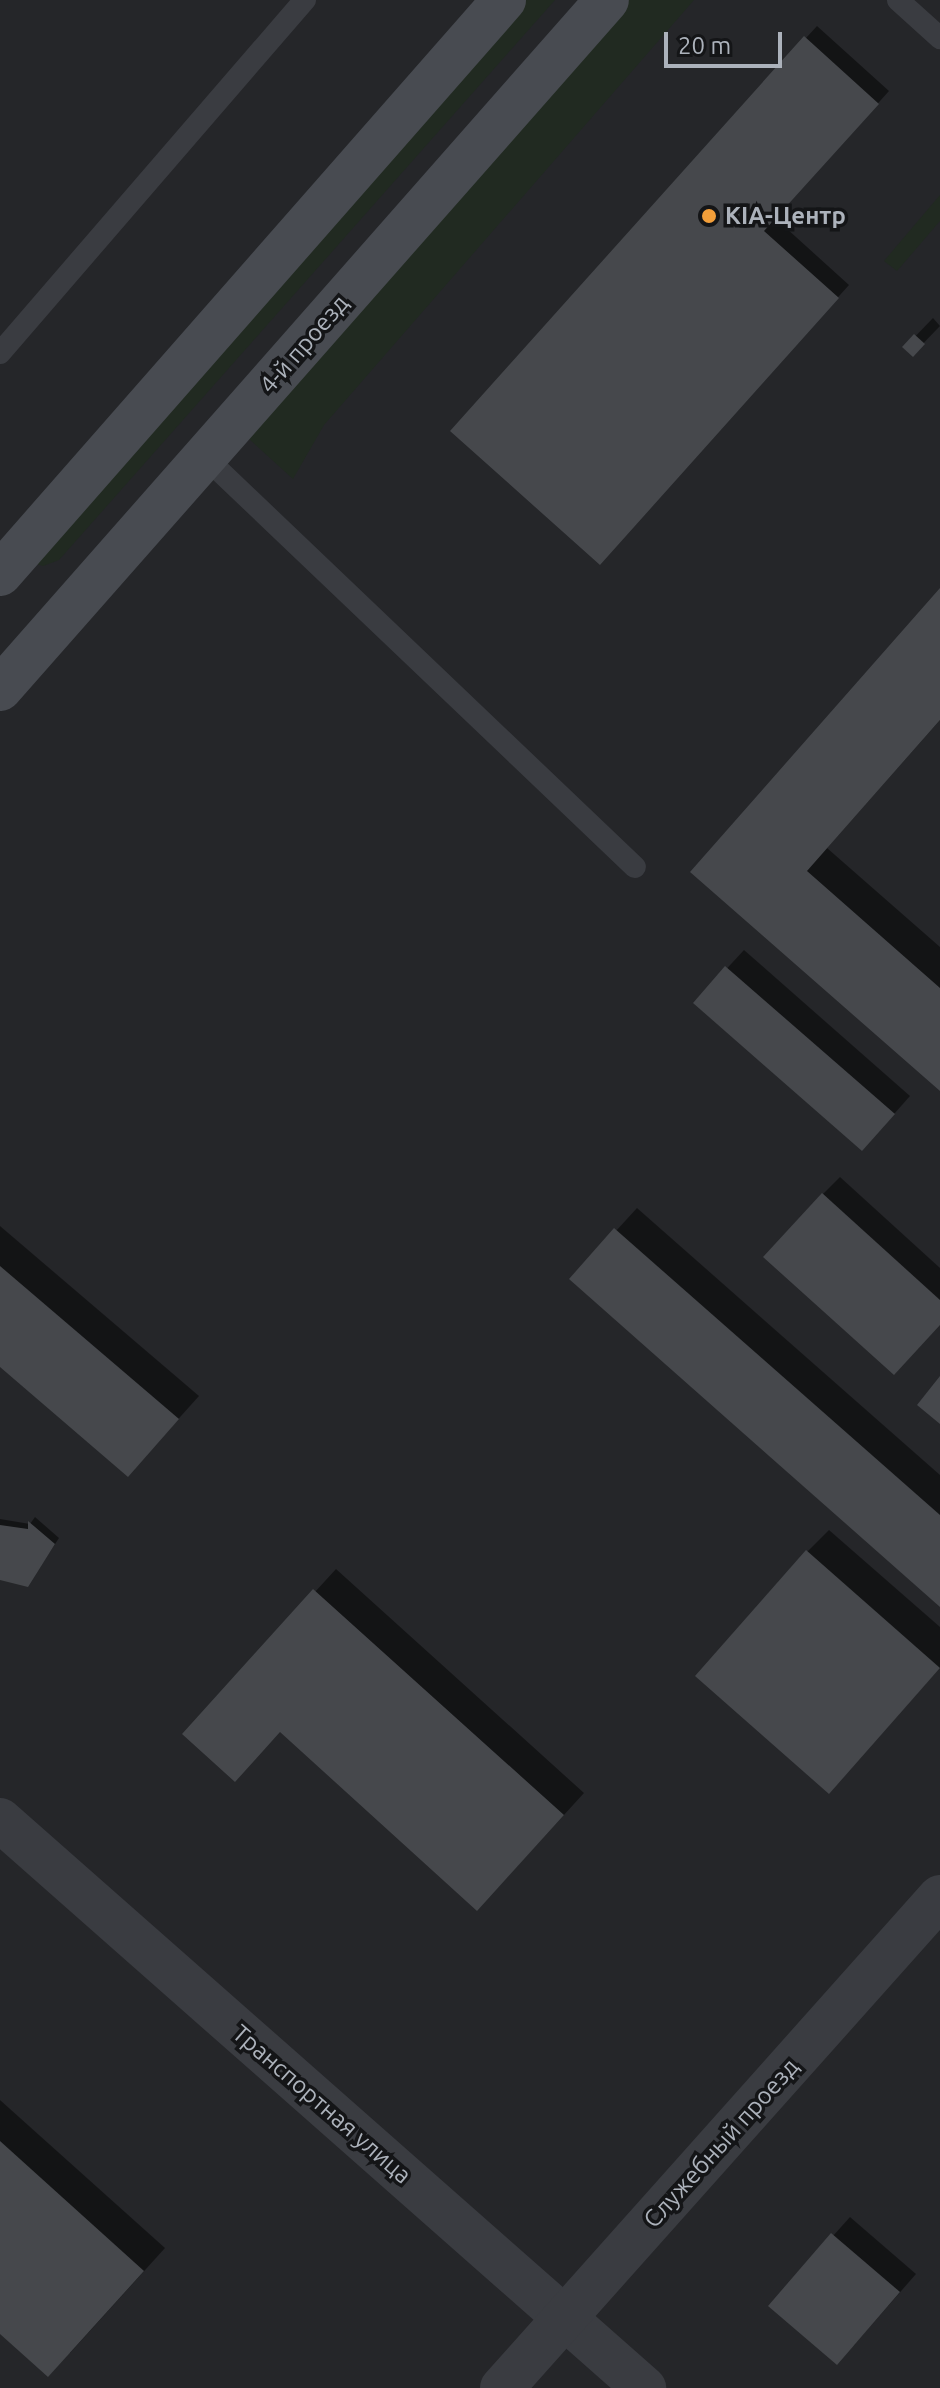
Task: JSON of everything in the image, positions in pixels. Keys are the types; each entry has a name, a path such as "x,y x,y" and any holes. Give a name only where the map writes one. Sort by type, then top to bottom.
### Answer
{"main road":[{"path":"0,574 504,0"},
{"name":"4-й проезд","path":"0,689 607,0"}],"street":[{"name":"Транспортная улица","path":"0,1820 644,2388"},
{"name":"Служебный проезд","path":"502,2388 940,1897"}],"lane":[{"path":"0,353 305,0"},
{"path":"898,0 940,38"},
{"path":"205,457 635,867"}],"shaded area":[{"path":"0,0 940,0 940,2388 0,2388"},
{"path":"517,0 555,0 59,560 43,566 37,564"},
{"path":"615,0 694,0 324,425 293,479 247,437"},
{"path":"940,195 940,221 897,271 884,261"}],"building":[{"path":"804,36 879,104 764,231 839,298 600,565 450,431"},
{"path":"914,334 925,344 913,357 902,347"},
{"path":"940,588 940,720 807,871 940,988 940,1091 690,872"},
{"path":"725,966 895,1114 862,1151 693,1003"},
{"path":"822,1193 940,1300 940,1325 894,1375 763,1257"},
{"path":"614,1228 940,1515 940,1607 569,1279"},
{"path":"0,1266 179,1419 128,1477 0,1367"},
{"path":"940,1376 940,1424 917,1405"},
{"path":"28,1521 55,1544 28,1587 0,1580 0,1525 28,1529"},
{"path":"806,1550 940,1668 829,1794 695,1676"},
{"path":"313,1589 564,1815 477,1911 280,1732 235,1782 182,1734"},
{"path":"0,2141 144,2271 48,2377 0,2334"},
{"path":"831,2233 900,2292 837,2365 768,2306"}],"place":[{"name":"KIA-Центр","path":"709,216"}]}
